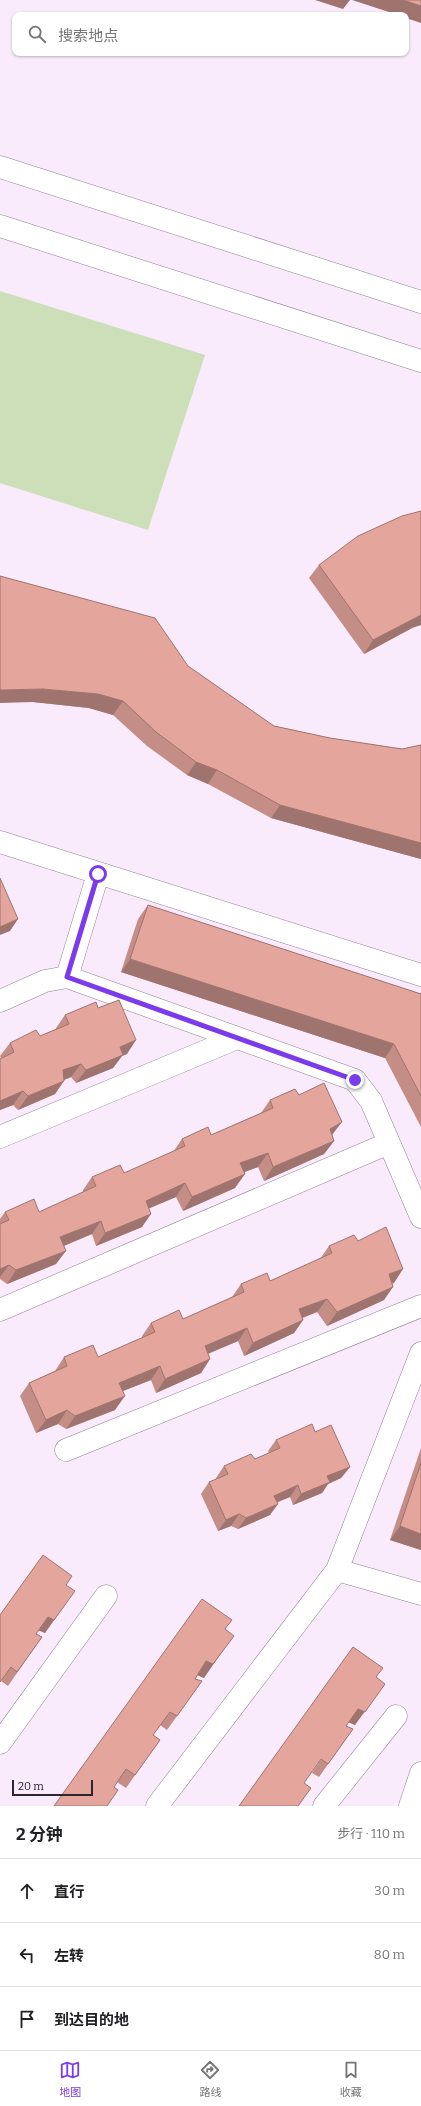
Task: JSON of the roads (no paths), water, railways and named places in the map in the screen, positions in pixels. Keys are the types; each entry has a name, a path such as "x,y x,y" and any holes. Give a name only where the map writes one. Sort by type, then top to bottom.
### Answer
{"street":[{"path":"0,167 421,302"},
{"path":"0,226 421,361"},
{"path":"0,842 421,975"},
{"path":"67,977 98,874"},
{"path":"0,1002 45,981 67,977 355,1080 371,1101 421,1217"},
{"path":"0,1137 237,1038"},
{"path":"0,1310 389,1143"},
{"path":"66,1450 421,1306"},
{"path":"157,1806 337,1570 421,1353"},
{"path":"337,1570 421,1594"},
{"path":"0,1743 106,1596"},
{"path":"324,1806 396,1716"},
{"path":"410,1806 421,1773"}]}
